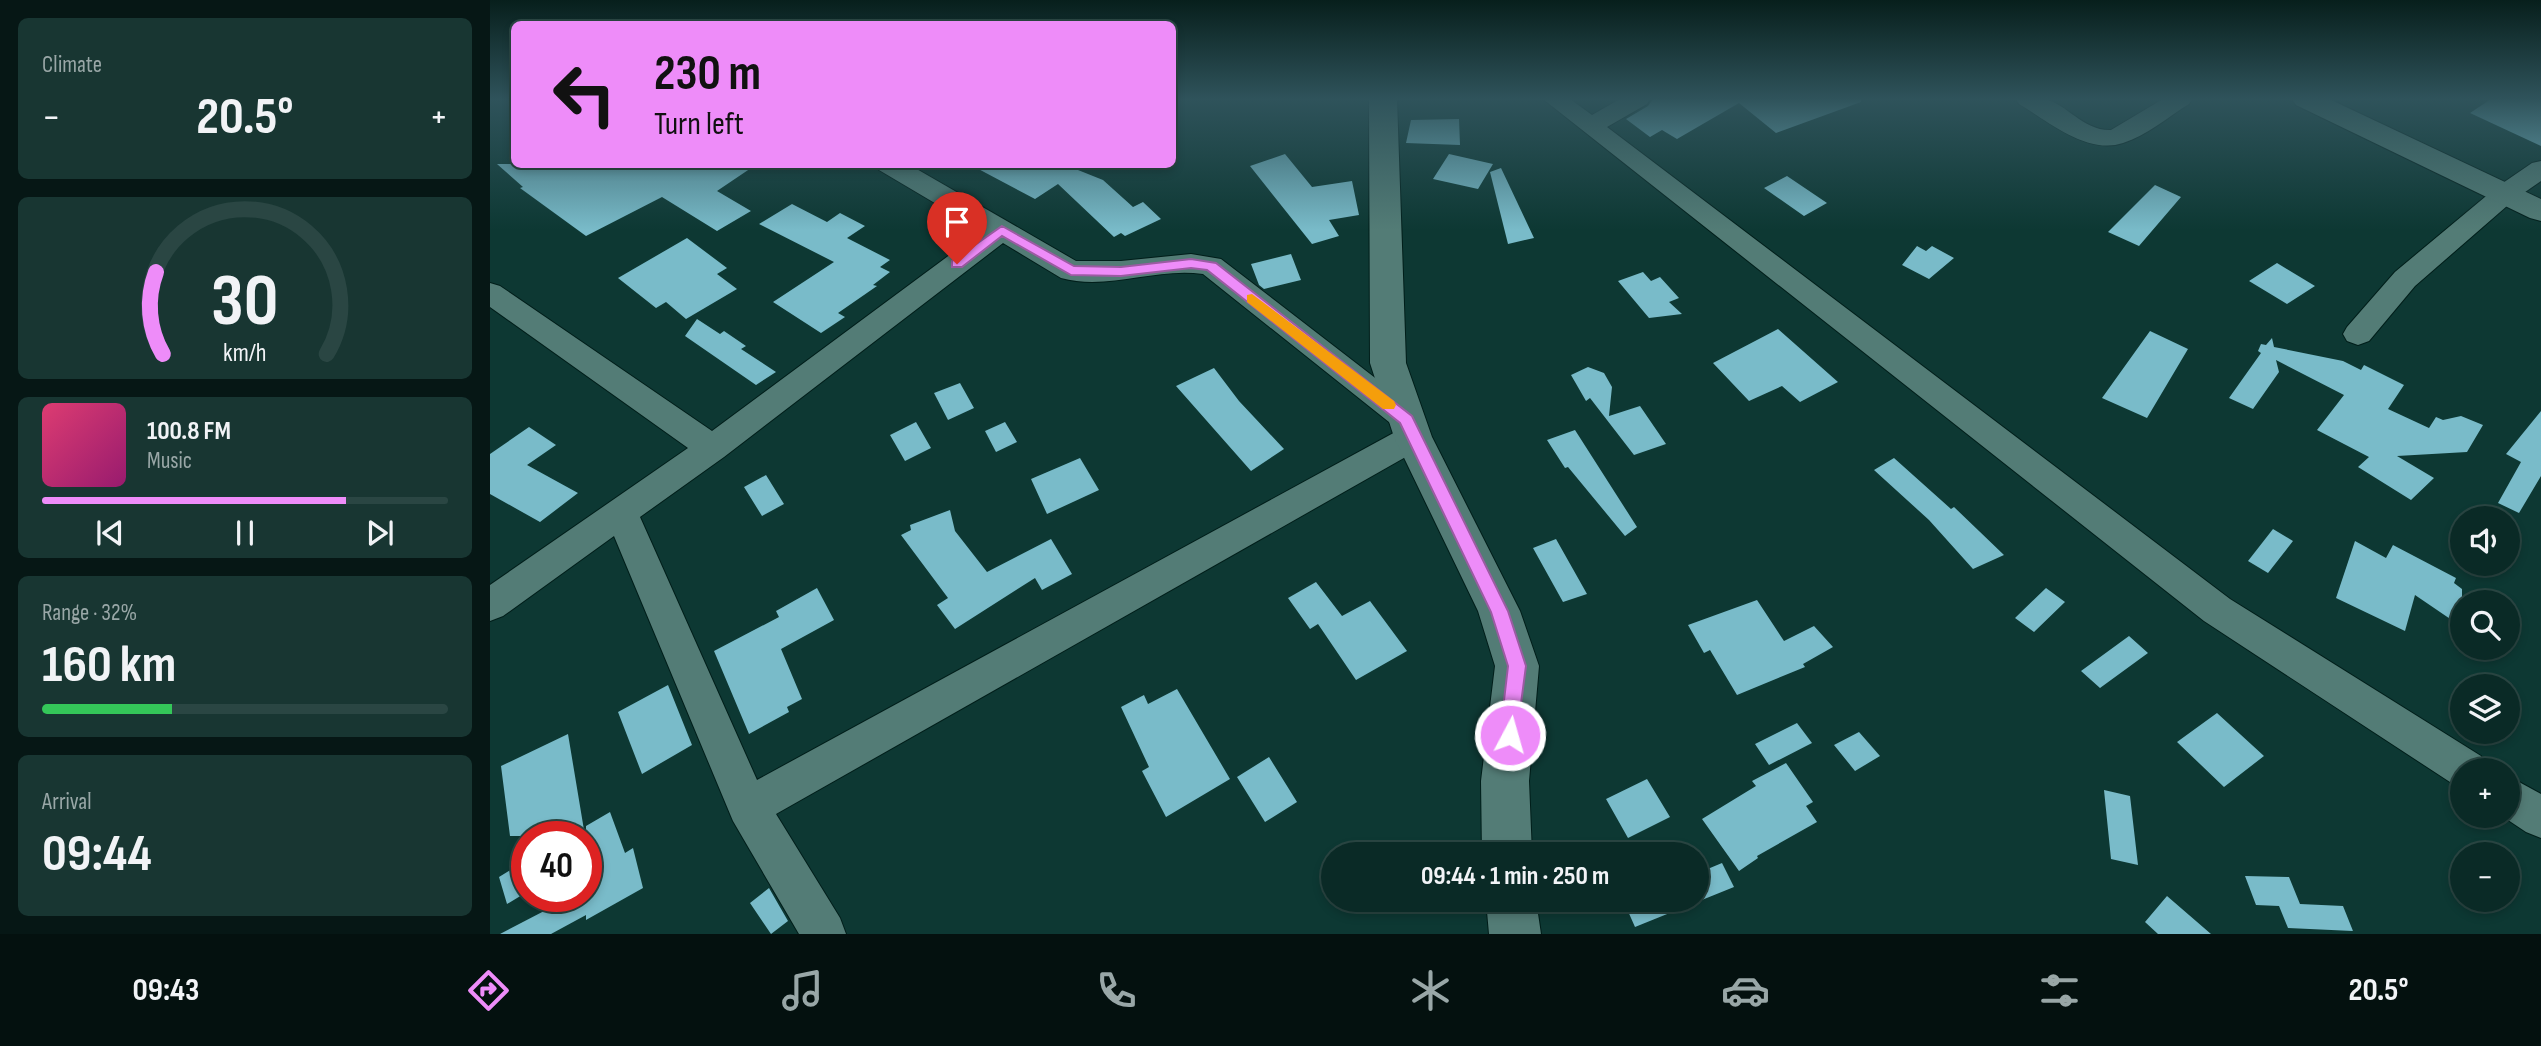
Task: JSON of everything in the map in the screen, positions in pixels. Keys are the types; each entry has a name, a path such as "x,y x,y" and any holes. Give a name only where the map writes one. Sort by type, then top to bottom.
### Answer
{"street":[{"path":"1384,143 1388,363 1410,429 1499,611 1517,666 1505,781 1507,842"},
{"path":"1612,143 2217,610 2450,759"},
{"path":"2399,143 2541,211"},
{"path":"895,168 1071,271 1121,271 1191,263 1211,266 1410,429"},
{"path":"2358,334 2405,279 2506,193 2541,169"},
{"path":"490,605 712,448 1002,230"},
{"path":"490,293 712,448"},
{"path":"748,807 1410,429"},
{"path":"621,513 748,807 824,934"},
{"path":"2520,804 2541,818"},
{"path":"1512,912 1515,934"}],"building":[{"path":"1406,143 1460,143 1460,145"},
{"path":"1285,154 1312,187 1352,181 1359,215 1329,220 1339,236 1312,244 1250,166"},
{"path":"1449,154 1493,164 1478,189 1433,179"},
{"path":"497,164 511,164 511,168 751,168 717,191 751,211 717,231 662,197 586,236 520,188 523,187"},
{"path":"977,168 1081,168 1078,170 1103,180 1133,207 1143,202 1161,219 1125,236 1121,233 1114,237 1058,184 1035,199"},
{"path":"1501,168 1534,238 1508,244 1490,172"},
{"path":"1787,176 1827,203 1804,216 1764,188"},
{"path":"2155,185 2181,197 2139,246 2108,232"},
{"path":"792,204 827,222 840,213 865,226 847,238 890,260 880,267 890,272 873,285 877,286 838,313 845,317 821,333 773,302 834,262 759,224"},
{"path":"687,238 727,268 717,274 737,289 686,319 666,302 656,308 618,278"},
{"path":"1917,246 1926,251 1932,246 1954,258 1929,279 1902,265"},
{"path":"1291,254 1301,280 1264,289 1259,285 1251,264"},
{"path":"2277,263 2315,286 2287,304 2249,281"},
{"path":"1643,272 1651,281 1660,277 1679,298 1669,302 1682,314 1649,318 1618,281"},
{"path":"697,319 720,334 724,331 746,346 741,349 776,372 756,385 685,336"},
{"path":"1778,329 1838,382 1800,402 1782,386 1749,401 1713,363"},
{"path":"2150,331 2188,349 2147,418 2102,398"},
{"path":"2272,338 2274,347 2343,361 2361,370 2364,365 2404,385 2388,409 2429,428 2436,417 2443,420 2461,416 2483,425 2467,452 2397,456 2434,478 2411,500 2358,467 2369,457 2317,430 2344,395 2276,360 2279,372 2253,409 2229,398 2261,353 2258,351 2261,344 2266,345"},
{"path":"1588,367 1604,373 1612,387 1609,416 1640,406 1666,444 1634,455 1590,398 1586,401 1571,375"},
{"path":"1214,368 1239,401 1284,449 1251,471 1176,386"},
{"path":"960,383 974,408 948,420 934,393"},
{"path":"2541,411 2541,476 2520,511 2520,506 2504,506 2498,503 2521,462 2506,454"},
{"path":"916,422 931,448 905,461 890,435"},
{"path":"1005,422 1017,442 996,452 985,431"},
{"path":"529,427 556,445 527,465 578,493 540,522 490,494 490,454"},
{"path":"1575,430 1637,527 1625,536 1568,467 1565,468 1547,440"},
{"path":"1080,458 1099,490 1047,514 1031,479"},
{"path":"1894,458 1951,509 1954,507 2004,555 1973,569 1929,520 1874,470"},
{"path":"766,475 784,504 762,516 744,487"},
{"path":"950,510 955,531 987,572 1051,539 1072,574 1042,590 1035,578 955,629 937,605 948,598 901,535 911,530 910,525"},
{"path":"2273,529 2293,541 2268,573 2248,561"},
{"path":"1556,539 1587,594 1563,602 1533,548"},
{"path":"2355,541 2386,558 2393,545 2456,578 2454,583 2462,589 2450,590 2450,619 2415,595 2405,631 2336,598"},
{"path":"1316,582 1342,616 1370,601 1407,651 1356,680 1318,624 1310,629 1288,598"},
{"path":"817,588 834,620 781,649 802,699 787,707 789,712 749,734 714,651 779,617 776,611"},
{"path":"2046,588 2065,602 2034,632 2015,618"},
{"path":"1757,600 1784,641 1814,626 1833,647 1803,664 1805,667 1737,695 1710,650 1704,653 1688,625"},
{"path":"2129,636 2148,653 2100,688 2081,671"},
{"path":"668,685 692,745 642,774 618,712"},
{"path":"1177,689 1230,779 1166,817 1142,771 1149,767 1121,707 1144,695 1148,704"},
{"path":"2217,713 2264,756 2224,787 2177,742"},
{"path":"1797,723 1812,743 1769,765 1755,744"},
{"path":"1859,732 1880,756 1855,771 1834,745"},
{"path":"568,734 582,821 511,821 510,836 501,766"},
{"path":"1269,757 1297,802 1265,822 1237,777"},
{"path":"1786,763 1813,802 1806,806 1817,822 1757,856 1758,858 1739,871 1702,819 1756,786 1752,781"},
{"path":"1647,779 1670,817 1628,838 1606,799"},
{"path":"2104,790 2130,796 2138,865 2111,859"},
{"path":"610,812 625,853 633,848 643,888 602,911 602,821 595,821"},
{"path":"1722,863 1734,887 1709,897 1709,868"},
{"path":"511,870 511,902 507,904 499,877"},
{"path":"2245,876 2289,877 2300,904 2343,906 2353,931 2288,928 2279,906 2256,905"},
{"path":"769,888 788,921 771,934 750,903"},
{"path":"2167,896 2211,934 2158,934 2145,922"},
{"path":"542,912 600,912 586,920 586,915 551,934 500,934"},
{"path":"1628,912 1672,912 1635,927"}],"slow traffic":[{"path":"1252,298 1388,405"}],"route":[{"path":"957,264 1002,230 1071,271 1121,271 1191,263 1211,266 1406,420 1499,611 1511,642 1517,666 1510,735"}]}
